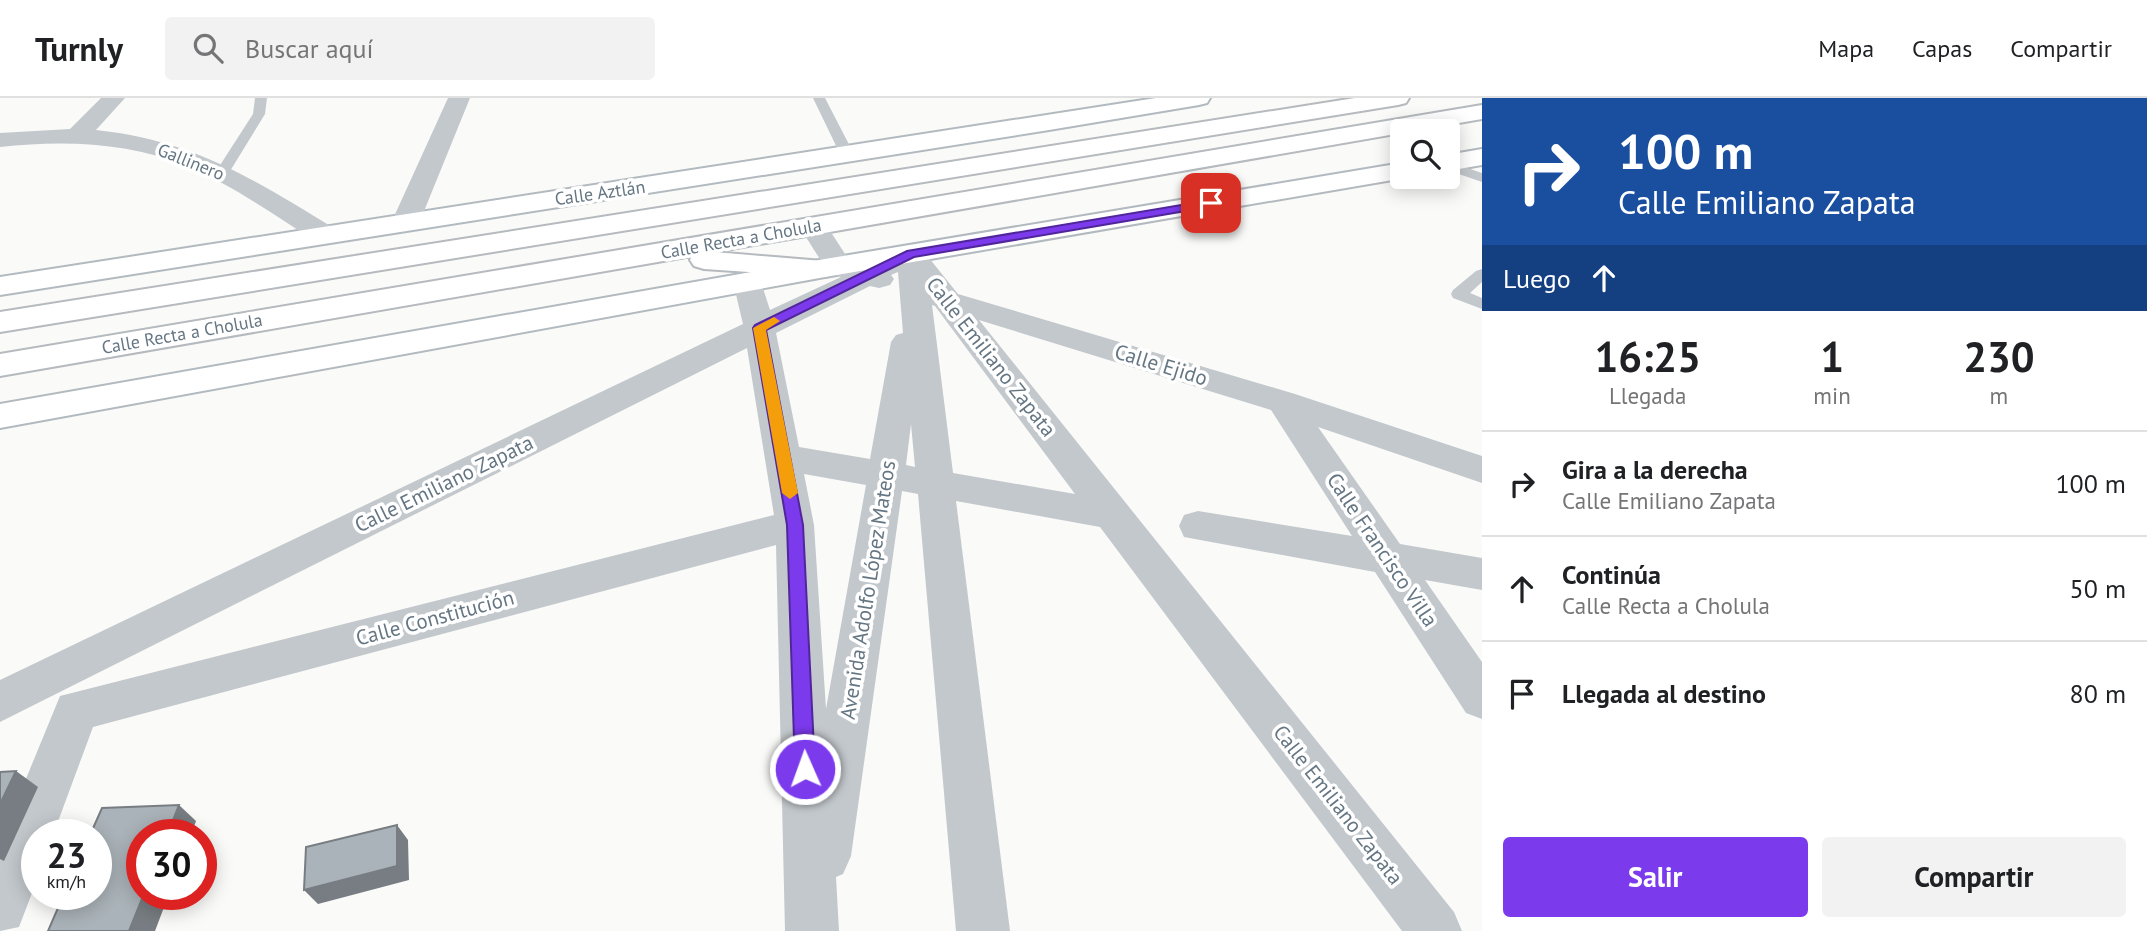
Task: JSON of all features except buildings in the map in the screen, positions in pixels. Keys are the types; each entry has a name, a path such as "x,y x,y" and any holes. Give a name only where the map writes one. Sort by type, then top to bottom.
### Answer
{"main road":[{"name":"Calle Aztlán","path":"0,286 324,234 848,156 1199,98"},
{"name":"Calle Recta a Cholula","path":"0,323 1398,98"},
{"name":"Calle Recta a Cholula","path":"0,365 1482,113"},
{"path":"1460,161 1482,157"},
{"path":"920,283 1390,174"},
{"path":"642,255 844,270"},
{"path":"0,416 748,282 844,270"}],"street":[{"path":"77,136 114,98"},
{"path":"406,222 459,98"},
{"name":"Gallinero","path":"0,140 77,136 154,146 222,173 324,234"},
{"path":"813,226 844,270"},
{"name":"Calle Emiliano Zapata","path":"0,702 760,332 844,270 920,283 1113,515 1435,931"},
{"name":"Avenida Adolfo López Mateos","path":"748,282 760,332 795,525 813,931"},
{"path":"760,332 920,283 936,483 983,931"},
{"name":"Calle Ejido","path":"920,283 1482,470"},
{"name":"Avenida Adolfo López Mateos","path":"813,931 886,475 920,283"},
{"name":"Calle Francisco Villa","path":"1283,402 1482,699"},
{"path":"784,457 1113,515"},
{"name":"Calle Constitución","path":"0,908 76,711 795,525"},
{"path":"1198,526 1482,574"}],"lane":[{"path":"222,173 259,114 261,98"},
{"path":"819,98 848,156"},
{"path":"1460,169 1482,178"},
{"path":"1482,274 1459,294 1482,304"}],"slow traffic":[{"path":"774,321 759,328 790,493"}],"route":[{"path":"805,769 795,525 759,328 911,254 1211,203"}]}
